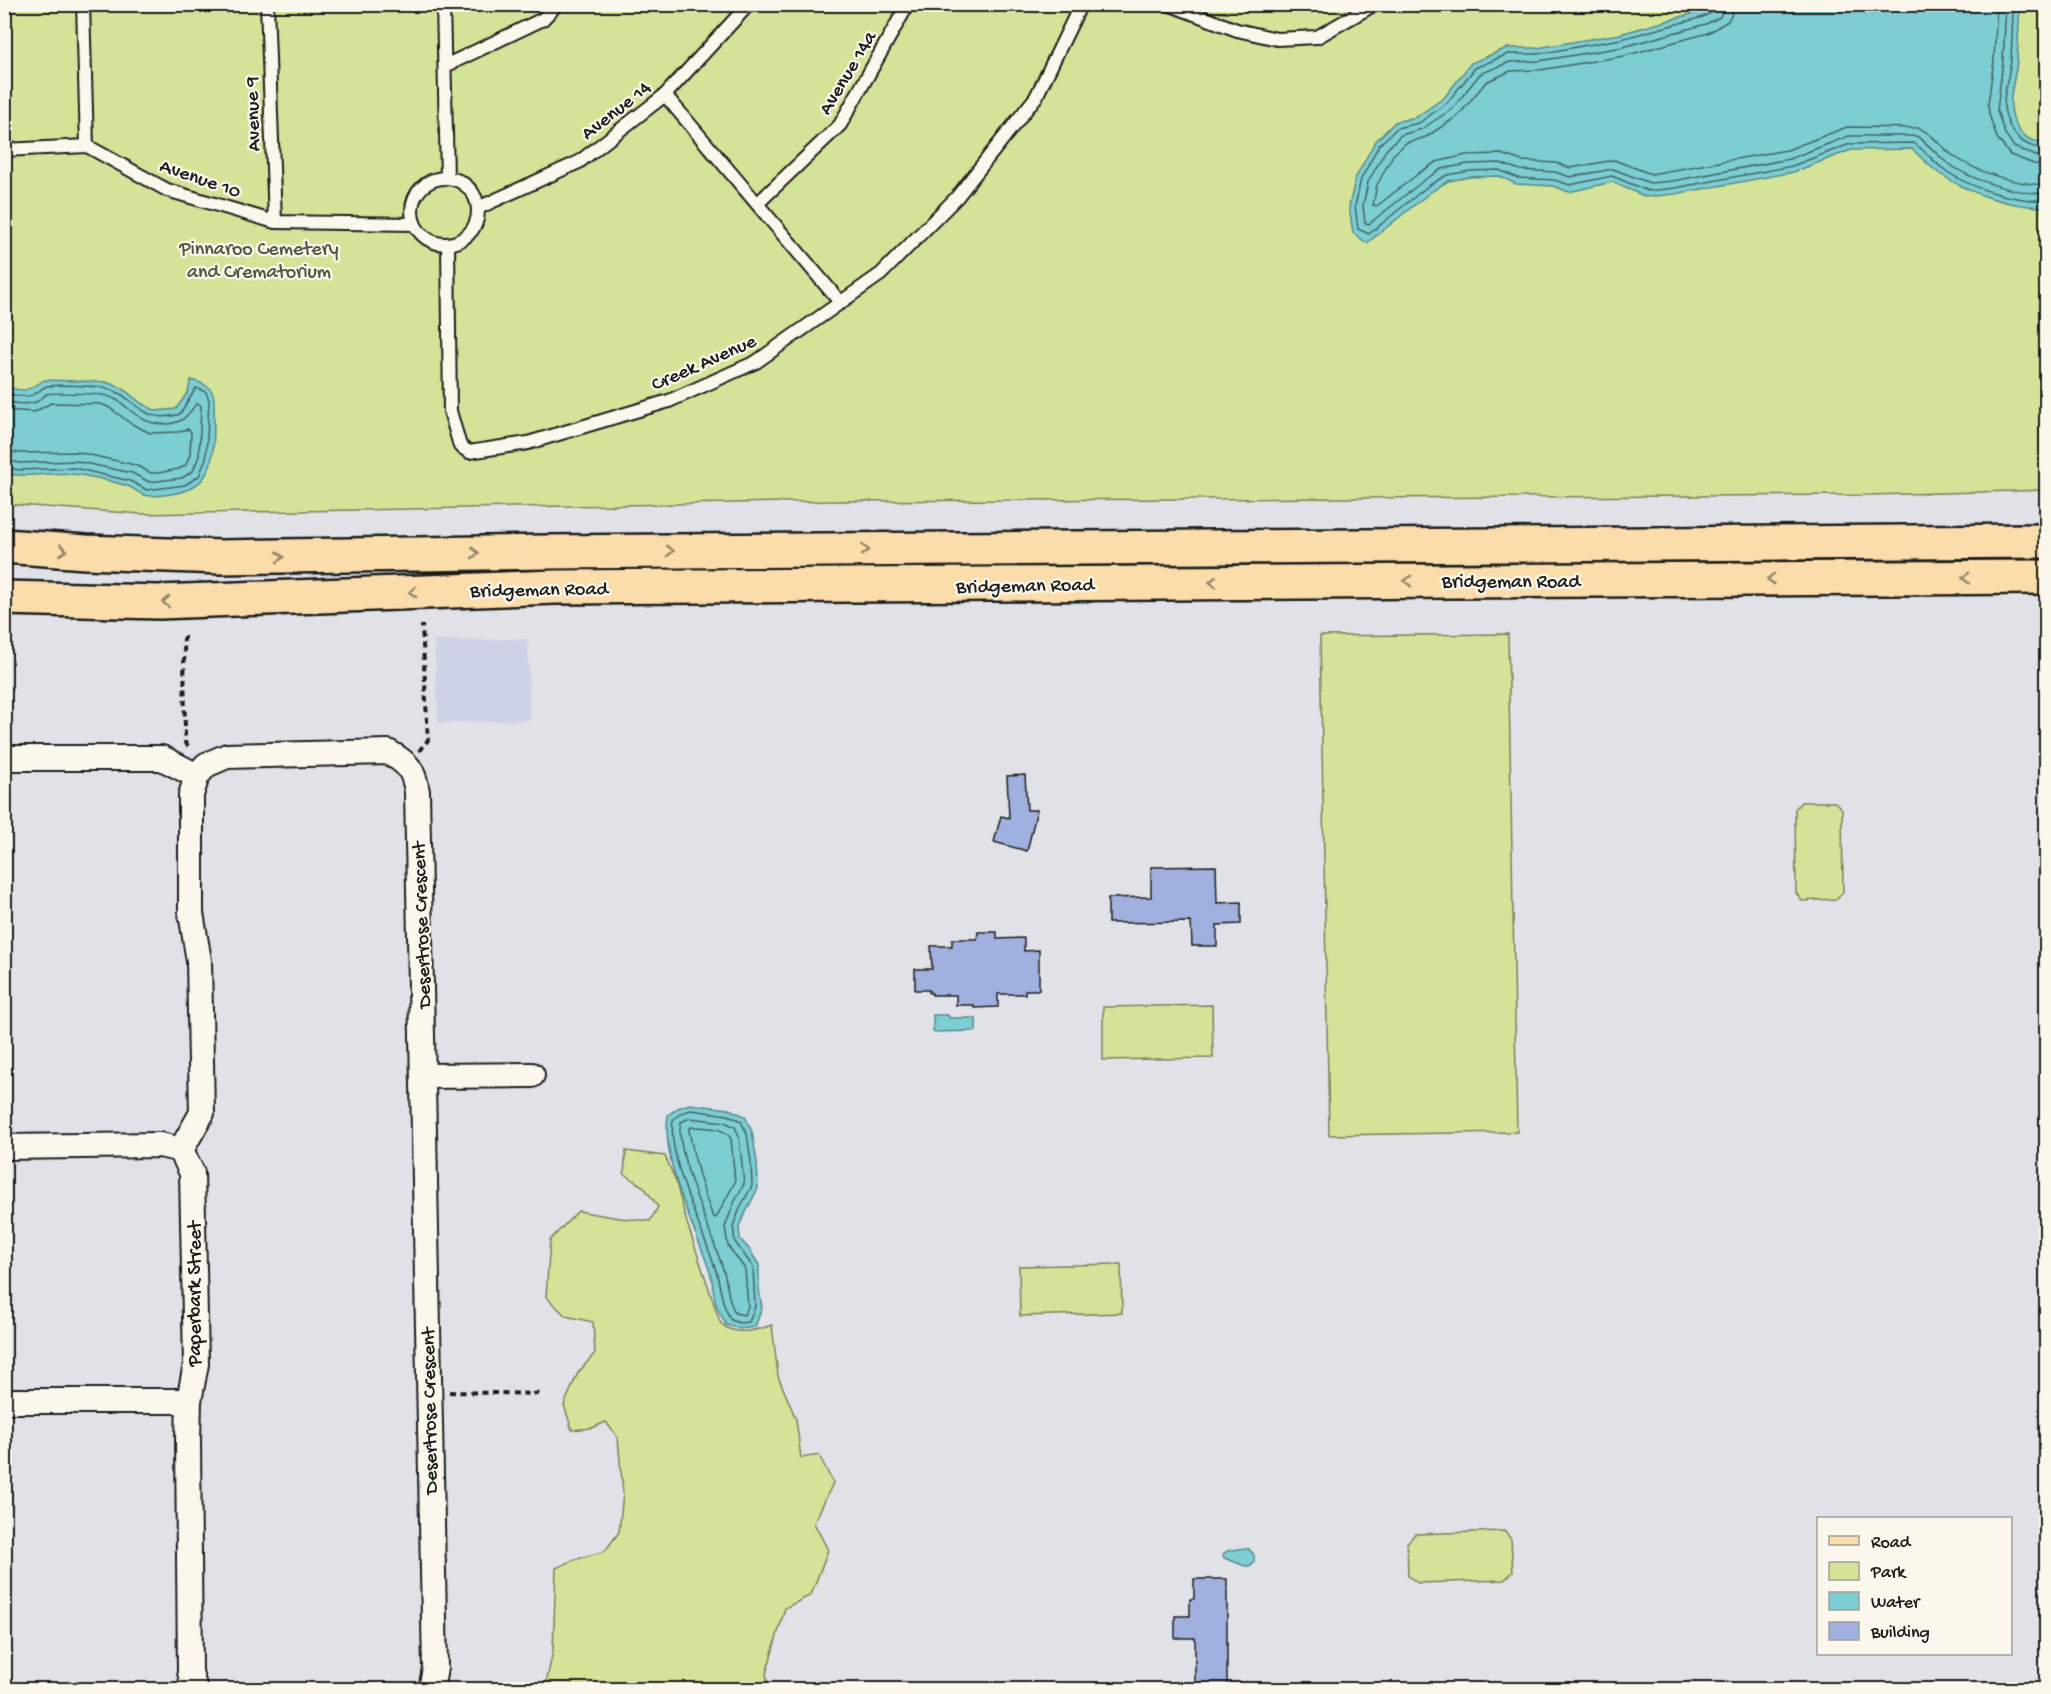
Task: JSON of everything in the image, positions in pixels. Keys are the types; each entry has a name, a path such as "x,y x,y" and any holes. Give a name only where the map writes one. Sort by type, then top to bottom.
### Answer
{"main road":[{"name":"Bridgeman Road","path":"4,546 86,552 222,557 546,552 2046,541"},
{"path":"222,557 224,601"},
{"name":"Bridgeman Road","path":"4,598 95,602 224,601 454,589 556,587 2046,577"}],"street":[{"path":"4,1147 160,1145 181,1150 202,1113 199,961 191,913 191,795 201,770 227,756 388,752 408,766"},
{"path":"4,758 162,758 201,770"},
{"name":"Desertrose Crescent","path":"408,766 414,776 417,792 424,1076 427,1392 435,1668 431,1689"},
{"path":"424,1076 532,1075"},
{"name":"Paperbark Street","path":"181,1150 192,1173 196,1364 189,1401 190,1672 195,1689"},
{"path":"4,1401 189,1401"}],"lane":[{"path":"4,150 87,146 83,4"},
{"name":"Avenue 9","path":"267,4 275,222"},
{"path":"443,4 447,177"},
{"path":"445,66 543,19 557,4"},
{"name":"Avenue 14","path":"478,208 579,162 665,95 749,4"},
{"name":"Avenue 14a","path":"757,204 840,124 908,4"},
{"name":"Creek Avenue","path":"448,244 450,411 460,446 469,452 528,443 669,400 756,362 881,274 957,197 1036,96 1081,4"},
{"path":"1168,4 1237,30 1277,39 1317,37 1375,4"},
{"path":"665,95 841,303"},
{"name":"Avenue 10","path":"87,146 167,190 275,222 414,224"},
{"path":"447,177 459,180 468,187 475,197 478,208 475,224 469,234 459,241 448,244 430,241 421,234 414,224 412,213 417,192 425,184 447,177"}],"path":[{"path":"408,766 428,740 422,625"},
{"path":"184,636 185,742 201,770"},
{"path":"427,1392 543,1394"}],"shaded area":[{"path":"528,639 530,720 438,723 434,641"}],"green space":[{"name":"Pinnaroo Cemetery and Crematorium","path":"4,5 2046,5 2046,490 1870,495 833,501 142,514 5,504"},
{"path":"1508,634 1517,1132 1329,1135 1320,636"},
{"path":"1801,802 1835,802 1842,809 1843,892 1836,899 1802,901 1796,893 1795,809"},
{"path":"1212,1005 1213,1058 1103,1060 1103,1007"},
{"path":"626,1151 665,1156 675,1179 720,1322 725,1327 737,1331 751,1331 772,1325 778,1376 796,1419 801,1458 819,1455 833,1483 814,1523 828,1550 811,1595 785,1608 766,1674 769,1689 545,1689 553,1651 556,1568 605,1551 619,1532 623,1493 618,1438 606,1422 592,1428 572,1430 564,1405 578,1373 595,1353 593,1322 566,1316 546,1297 550,1240 578,1211 650,1221 658,1207 644,1187 624,1174"},
{"path":"1121,1264 1122,1313 1020,1316 1019,1266"},
{"path":"1504,1531 1511,1539 1513,1572 1504,1580 1418,1583 1408,1576 1407,1543 1415,1534"}],"water":[{"path":"1716,4 2020,5 2017,61 2011,96 2012,115 2017,128 2026,137 2046,142 2046,207 2005,202 1964,188 1940,174 1912,149 1851,150 1794,172 1675,194 1646,197 1612,182 1569,192 1553,186 1516,184 1499,176 1470,177 1448,181 1432,191 1367,243 1353,233 1349,206 1356,177 1375,142 1395,122 1416,117 1444,98 1471,63 1507,48 1537,48 1620,34 1702,11"},
{"path":"44,380 106,382 122,388 156,411 176,409 188,392 191,380 205,385 212,391 214,408 212,455 205,476 186,490 150,496 128,486 80,475 5,473 5,384 15,389 25,390"},
{"path":"933,1015 948,1015 949,1018 976,1018 976,1031 933,1032"},
{"path":"689,1104 729,1109 745,1116 752,1132 758,1188 739,1226 740,1239 759,1265 762,1308 755,1327 740,1329 726,1325 717,1307 710,1272 674,1174 667,1134 668,1115"},
{"path":"1245,1548 1254,1555 1254,1562 1250,1566 1224,1558 1223,1554 1227,1551"}],"building":[{"path":"1025,775 1027,810 1037,810 1027,851 994,842 1001,816 1009,818 1007,776"},
{"path":"1216,866 1217,903 1241,902 1241,924 1217,925 1217,946 1192,946 1191,922 1108,923 1108,898 1151,897 1151,867"},
{"path":"978,932 997,932 997,939 1024,938 1024,951 1039,950 1039,990 1025,990 1025,994 998,994 998,1007 974,1008 974,1005 956,1005 956,995 932,995 929,990 915,990 915,969 932,969 931,946 952,946 952,939 977,939"},
{"path":"1194,1579 1227,1579 1227,1689 1195,1689 1195,1638 1175,1638 1175,1616 1190,1616 1190,1599 1194,1599"}]}
